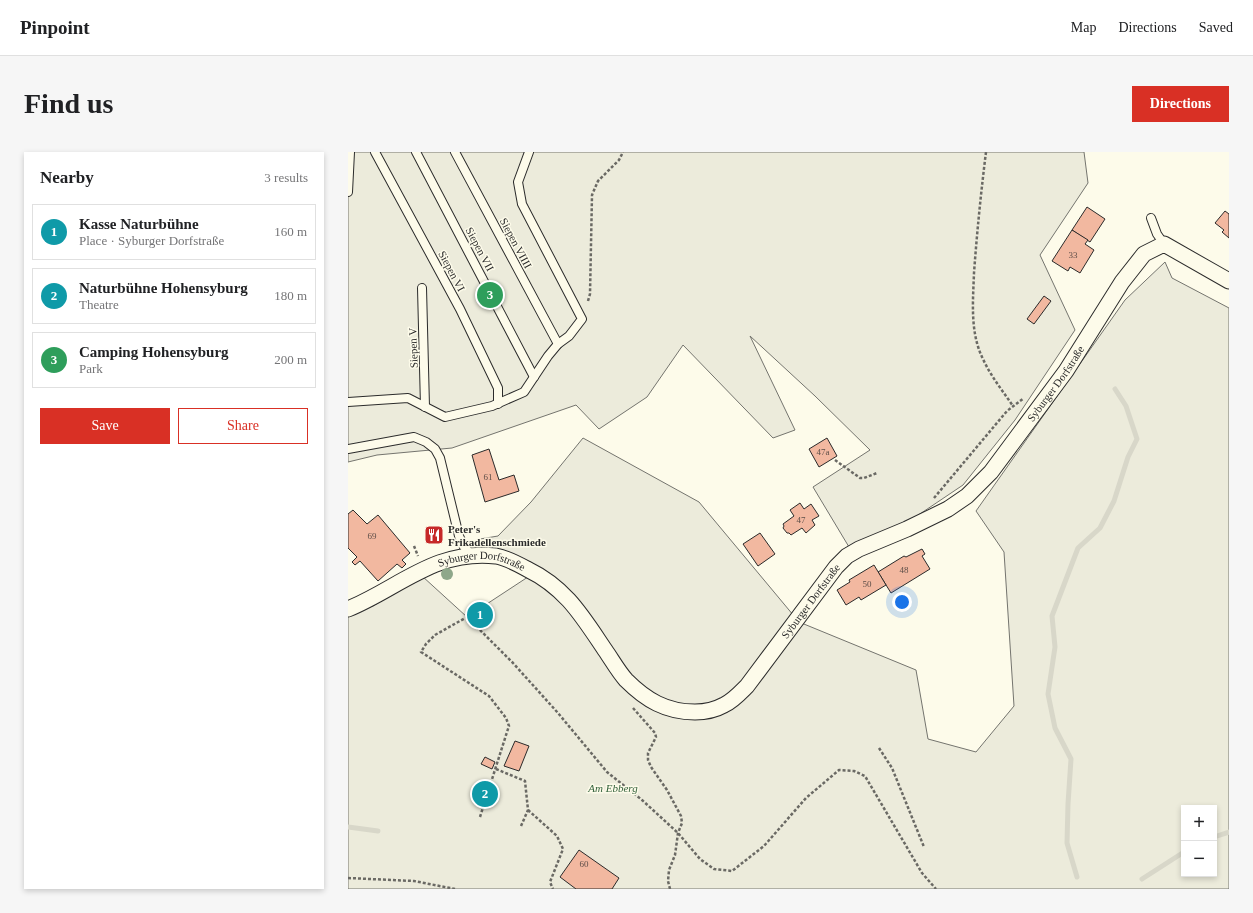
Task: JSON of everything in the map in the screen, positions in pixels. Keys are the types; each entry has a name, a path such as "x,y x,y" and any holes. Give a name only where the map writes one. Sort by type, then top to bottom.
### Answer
{"street":[{"path":"1164,244 1229,281"},
{"name":"Syburger Dorfstraße","path":"348,609 423,570 451,559 473,556 497,556 517,564 550,582 563,593 578,611 626,679 645,696 670,709 684,712 711,710 724,705 747,686 836,567 847,556 859,549 907,529 948,509 967,496 990,472 1066,371 1122,282 1144,254 1164,244"}],"lane":[{"path":"348,192 350,152"},
{"name":"Siepen VI","path":"375,152 464,317 498,388 498,404"},
{"name":"Siepen VII","path":"416,152 534,377"},
{"name":"Siepen VIIII","path":"455,152 558,344"},
{"path":"348,402 408,398 445,417 498,404 524,392 548,356 558,344 569,336 582,319 522,204 518,182 529,152"},
{"path":"1151,218 1157,234 1164,244"},
{"name":"Siepen V","path":"422,288 426,407"},
{"path":"348,449 414,438 426,442 435,449 440,458 459,536 464,547 473,556"}],"path":[{"path":"582,319 590,294 592,195 598,181 619,160 623,152"},
{"path":"932,500 1007,411 1013,406 998,385 982,357 975,335 973,304 977,231 986,152"},
{"path":"835,460 860,478 877,473"},
{"path":"480,817 509,726 506,718 490,696 421,652 426,644 435,635 467,617 518,669 563,719 607,772 642,800 678,833 700,859 714,869 732,871 764,846 806,798 828,779 839,770 854,771 865,776 922,873 936,889"},
{"path":"626,679 624,697 636,713 655,733 656,737 648,753 648,760 681,816 682,822 678,833 675,856 669,870 668,881 670,889"},
{"path":"879,748 892,768 924,847"},
{"path":"496,769 525,781 528,810 521,826"},
{"path":"528,810 558,836 563,849 550,882 553,889"},
{"path":"348,878 414,881 455,889"}],"green space":[{"path":"348,152 1084,152 1088,183 1040,255 1075,330 1015,420 963,485 899,528 849,547 813,487 870,450 815,396 750,336 795,430 773,438 683,345 647,397 599,429 576,405 452,448 377,455 348,462"},
{"name":"Am Ebberg","path":"1165,262 1172,278 1229,308 1229,889 348,889 348,614 373,606 422,576 467,617 534,573 497,556 480,539 498,536 531,502 583,438 699,502 799,622 916,670 928,739 976,752 1014,706 1004,552 976,511 1125,300"}],"building":[{"path":"1087,207 1105,219 1090,242 1072,230"},
{"path":"1225,211 1229,214 1229,238 1222,232 1224,230 1215,223"},
{"path":"1072,230 1088,240 1085,244 1094,250 1080,273 1070,267 1068,271 1052,261"},
{"path":"1044,296 1051,301 1034,324 1027,319"},
{"path":"827,438 837,456 819,467 809,449"},
{"path":"489,449 499,480 514,475 519,491 485,502 472,455"},
{"path":"800,503 804,509 811,504 819,516 812,520 815,525 806,533 802,528 791,535 783,528 783,524 794,516 790,510"},
{"path":"353,510 367,524 378,515 410,553 402,560 406,564 402,568 397,564 378,581 360,561 355,565 352,562 357,557 348,548 348,514"},
{"path":"760,533 775,554 758,566 743,544"},
{"path":"922,549 925,554 922,556 930,569 891,593 878,572 904,556 906,557"},
{"path":"874,565 886,585 861,600 859,597 846,605 837,590 850,582 849,580"},
{"path":"480,610 485,616 479,621 475,615"},
{"path":"515,741 529,746 519,771 504,766"},
{"path":"485,757 495,762 492,769 481,764"},
{"path":"579,850 619,878 612,889 576,889 560,877"}],"waterway":[{"path":"1077,877 1067,843 1071,759 1055,728 1048,694 1055,647 1052,616 1078,548 1100,528 1114,501 1128,457 1137,439 1126,406 1115,389"},
{"path":"348,827 378,831"},
{"path":"1217,836 1229,832"},
{"path":"1142,879 1181,854"}],"place":[{"name":"Camping Hohensyburg","path":"490,295"},
{"name":"Peter's Frikadellenschmiede","path":"434,535"},
{"name":"Kasse Naturbühne","path":"480,615"},
{"name":"Naturbühne Hohensyburg","path":"485,794"}]}
